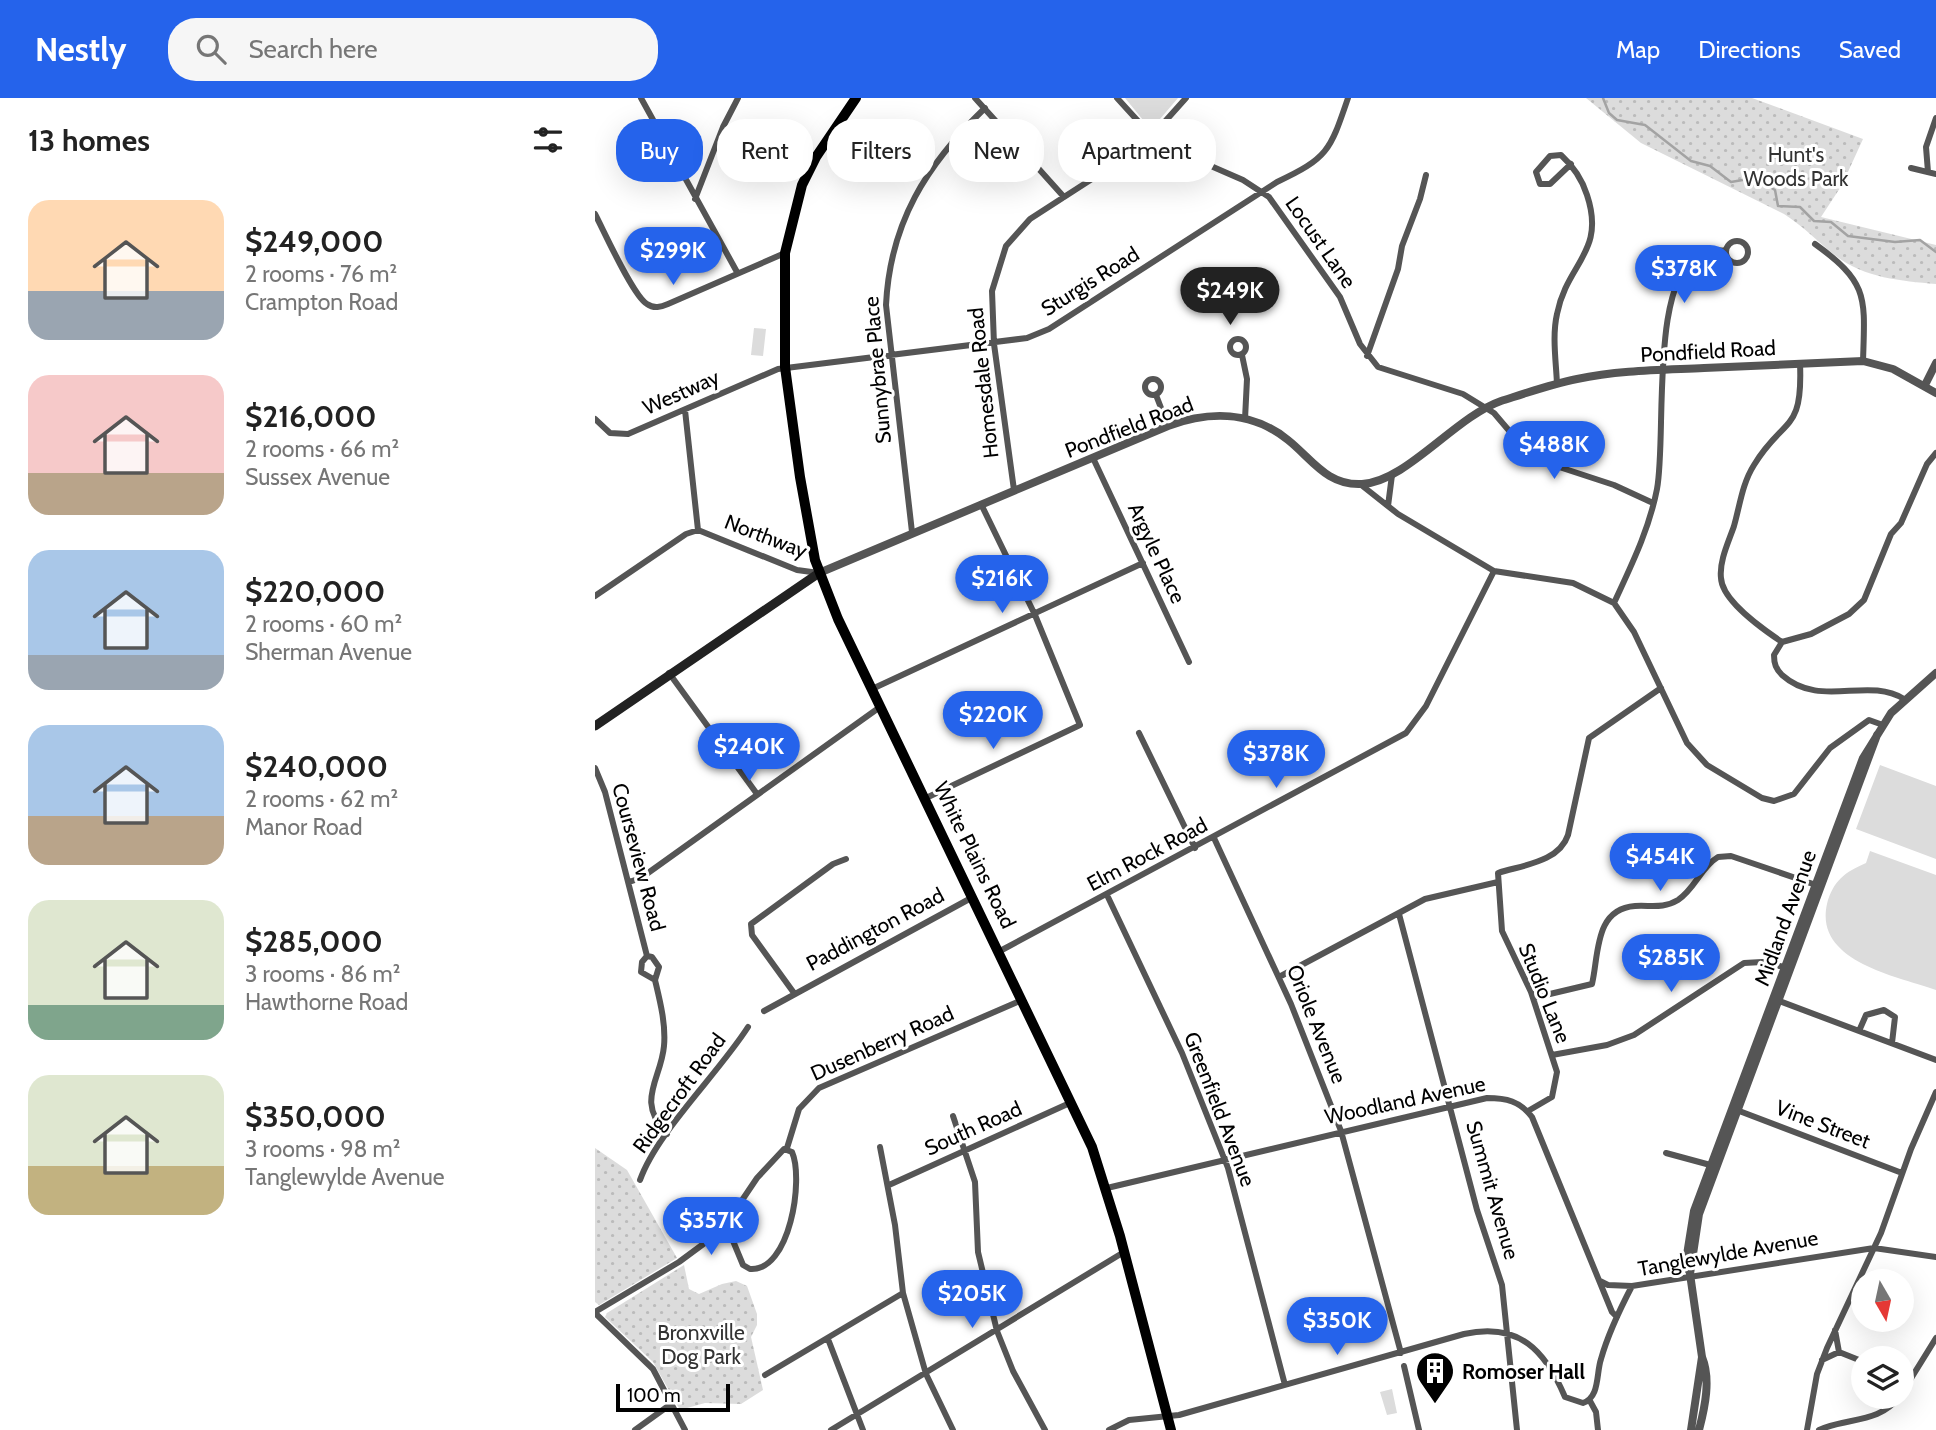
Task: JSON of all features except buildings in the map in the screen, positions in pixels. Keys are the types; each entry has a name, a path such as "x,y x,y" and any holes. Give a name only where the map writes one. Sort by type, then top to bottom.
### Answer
{"main road":[{"name":"White Plains Road","path":"856,98 816,157 802,185 785,253 785,367 804,504 819,573 880,707 1072,1102 1107,1188 1171,1430"},
{"name":"Pondfield Road","path":"595,726 819,573"}],"street":[{"path":"641,98 737,272"},
{"path":"695,199 723,127 738,98"},
{"path":"975,98 1064,197"},
{"name":"Locust Lane","path":"1117,98 1135,119"},
{"name":"Homesdale Road","path":"1168,119 1187,98"},
{"name":"Sturgis Road","path":"785,367 994,344 1027,338 1049,329 1263,192 1318,160 1334,137 1348,98"},
{"name":"Sunnybrae Place","path":"912,532 886,305 888,273 899,225 921,185 985,108"},
{"path":"1928,172 1926,147 1936,118"},
{"path":"1557,384 1554,329 1557,312 1594,230 1593,209 1571,164 1561,155 1552,155 1537,169 1536,179 1543,185 1553,183 1571,164"},
{"path":"1911,168 1936,174"},
{"name":"Locust Lane","path":"1216,169 1263,192 1340,297 1367,356"},
{"path":"1426,175 1402,246 1398,269 1367,356 1378,367 1451,388 1485,407 1495,413 1517,440 1550,464 1614,485 1653,503"},
{"name":"Homesdale Road","path":"1014,490 994,344 992,291 1006,246 1030,219 1086,182"},
{"path":"595,214 639,295 651,306 668,304 785,253"},
{"path":"595,233 603,230"},
{"path":"1815,244 1854,276 1865,309 1863,361"},
{"path":"1614,603 1643,541 1653,503 1661,460 1665,334 1676,285 1699,254 1726,251"},
{"path":"1241,355 1247,379 1245,419"},
{"name":"Pondfield Road","path":"819,573 1168,426 1204,415 1234,415 1265,425 1287,439 1324,474 1340,483 1360,484 1392,475 1485,407 1557,384 1609,374 1863,361 1893,369 1936,393"},
{"path":"1782,642 1744,612 1725,591 1720,575 1746,479 1759,457 1786,429 1798,410 1800,363"},
{"path":"1925,385 1936,363"},
{"name":"Westway","path":"595,419 605,431 621,435 636,432 785,367"},
{"path":"1156,395 1168,426"},
{"path":"685,410 698,530"},
{"path":"1904,699 1889,692 1815,691 1799,688 1775,666 1775,655 1782,642 1811,635 1849,614 1864,600 1891,534 1901,523 1927,464 1936,453"},
{"name":"Argyle Place","path":"1093,458 1189,662"},
{"path":"1388,506 1392,475"},
{"path":"1360,484 1423,530 1494,571 1573,583 1614,603 1628,621 1687,743 1697,756 1748,791 1774,802 1794,793 1830,748 1856,728 1869,720 1883,726"},
{"path":"926,798 1078,726 1079,719 1035,614 981,504"},
{"name":"Northway","path":"595,596 686,534 698,530 797,570 819,573"},
{"path":"872,689 1143,563"},
{"name":"Elm Rock Road","path":"1000,951 1406,733 1426,706 1494,571"},
{"path":"669,673 757,794"},
{"name":"Midland Avenue","path":"1699,1430 1706,1391 1706,1367 1702,1357 1690,1274 1699,1214 1713,1165 1877,735 1904,699 1936,673"},
{"name":"Studio Lane","path":"1528,1111 1552,1097 1557,1072 1533,998 1502,931 1498,873 1547,858 1562,847 1568,835 1589,738 1661,688"},
{"path":"629,882 641,877 880,707"},
{"path":"1139,733 1195,848"},
{"name":"Courseview Road","path":"595,768 605,792 647,956"},
{"name":"Oriole Avenue","path":"1214,838 1279,977 1341,1131 1401,1353"},
{"path":"1533,998 1592,984 1600,935 1611,916 1633,906 1652,907 1672,903 1685,895 1719,857 1731,856 1818,886"},
{"path":"764,1010 794,993 752,935 751,924 833,864 846,859"},
{"path":"1279,977 1433,896 1498,882"},
{"name":"Greenfield Avenue","path":"1107,895 1182,1053 1225,1159 1285,1385"},
{"name":"Paddington Road","path":"794,993 973,897"},
{"name":"Summit Avenue","path":"1399,914 1487,1246 1502,1285 1517,1430"},
{"name":"Courseview Road","path":"647,956 642,962 641,972 655,980"},
{"name":"Courseview Road","path":"647,956 652,957 659,967 655,980 664,1042 652,1082 651,1101 657,1121 667,1134"},
{"path":"1552,1055 1607,1045 1634,1035 1744,962 1762,962 1787,968"},
{"path":"1776,999 1936,1060"},
{"name":"Dusenberry Road","path":"725,1228 757,1178 779,1151 787,1148 799,1109 819,1088 1023,1000"},
{"path":"1859,1031 1866,1015 1884,1010 1895,1017 1892,1043"},
{"name":"Ridgecroft Road","path":"640,1180 667,1134 729,1058 748,1027"},
{"path":"1808,1430 1822,1360 1874,1248 1936,1092"},
{"name":"Woodland Avenue","path":"1107,1188 1451,1106 1502,1098 1521,1104 1528,1111"},
{"name":"South Road","path":"888,1185 1072,1102"},
{"name":"Vine Street","path":"1735,1110 1902,1173"},
{"path":"1528,1111 1540,1133 1612,1312 1617,1317"},
{"path":"953,1116 978,1201 980,1262 997,1331 1013,1371 1045,1430"},
{"path":"880,1147 903,1293 926,1374 953,1430"},
{"path":"685,1430 653,1369 595,1312 679,1262 725,1228 743,1265 750,1269 764,1266 777,1258 797,1182 796,1160 787,1148"},
{"path":"1666,1153 1713,1165"},
{"name":"Tanglewylde Avenue","path":"1590,1401 1596,1391 1601,1358 1632,1286 1690,1274 1874,1248 1936,1257"},
{"path":"831,1430 1124,1252"},
{"path":"1600,1281 1608,1285 1632,1286"},
{"path":"765,1376 903,1293"},
{"path":"1835,1330 1839,1352"},
{"path":"1109,1430 1129,1420 1167,1416 1475,1332 1507,1334 1525,1342 1546,1359 1565,1397 1576,1403 1590,1401 1596,1412 1598,1430"},
{"path":"1914,1373 1936,1338"},
{"path":"828,1339 863,1430"},
{"path":"1510,1355 1514,1348 1525,1342"},
{"path":"1822,1360 1839,1352 1851,1357"},
{"name":"Midland Avenue","path":"1691,1430 1702,1357"},
{"path":"1405,1366 1419,1430"},
{"path":"635,1430 671,1404"},
{"path":"1811,1413 1821,1429 1849,1426 1884,1413 1888,1409"}],"green space":[{"path":"1125,98 1178,98 1160,119 1142,119"},
{"name":"Hunt's Woods Park","path":"1586,98 1752,98 1863,139 1842,185 1821,217 1936,245 1936,284 1871,274 1847,263 1784,214 1641,143"},
{"path":"754,328 766,329 763,356 751,355"},
{"path":"1880,765 1936,786 1936,859 1856,829"},
{"path":"1870,851 1936,875 1936,990 1862,964 1845,953 1833,940 1826,924 1830,896 1841,878 1866,863"},
{"path":"595,1148 627,1170 677,1258 599,1305 595,1302"},
{"name":"Bronxville Dog Park","path":"684,1265 689,1289 699,1294 736,1281 747,1286 757,1314 757,1325 751,1337 763,1390 741,1404 705,1403 680,1410 653,1362 605,1317 607,1313"},
{"path":"1392,1389 1397,1413 1387,1415 1380,1392"}],"waterway":[{"path":"1603,98 1609,113 1617,120 1645,125 1691,161 1710,166 1731,182 1754,178 1775,190 1778,206 1800,207 1814,221 1831,222 1848,236 1895,242 1920,240 1936,252"}],"place":[{"name":"Romoser Hall","path":"1435,1405"}]}
